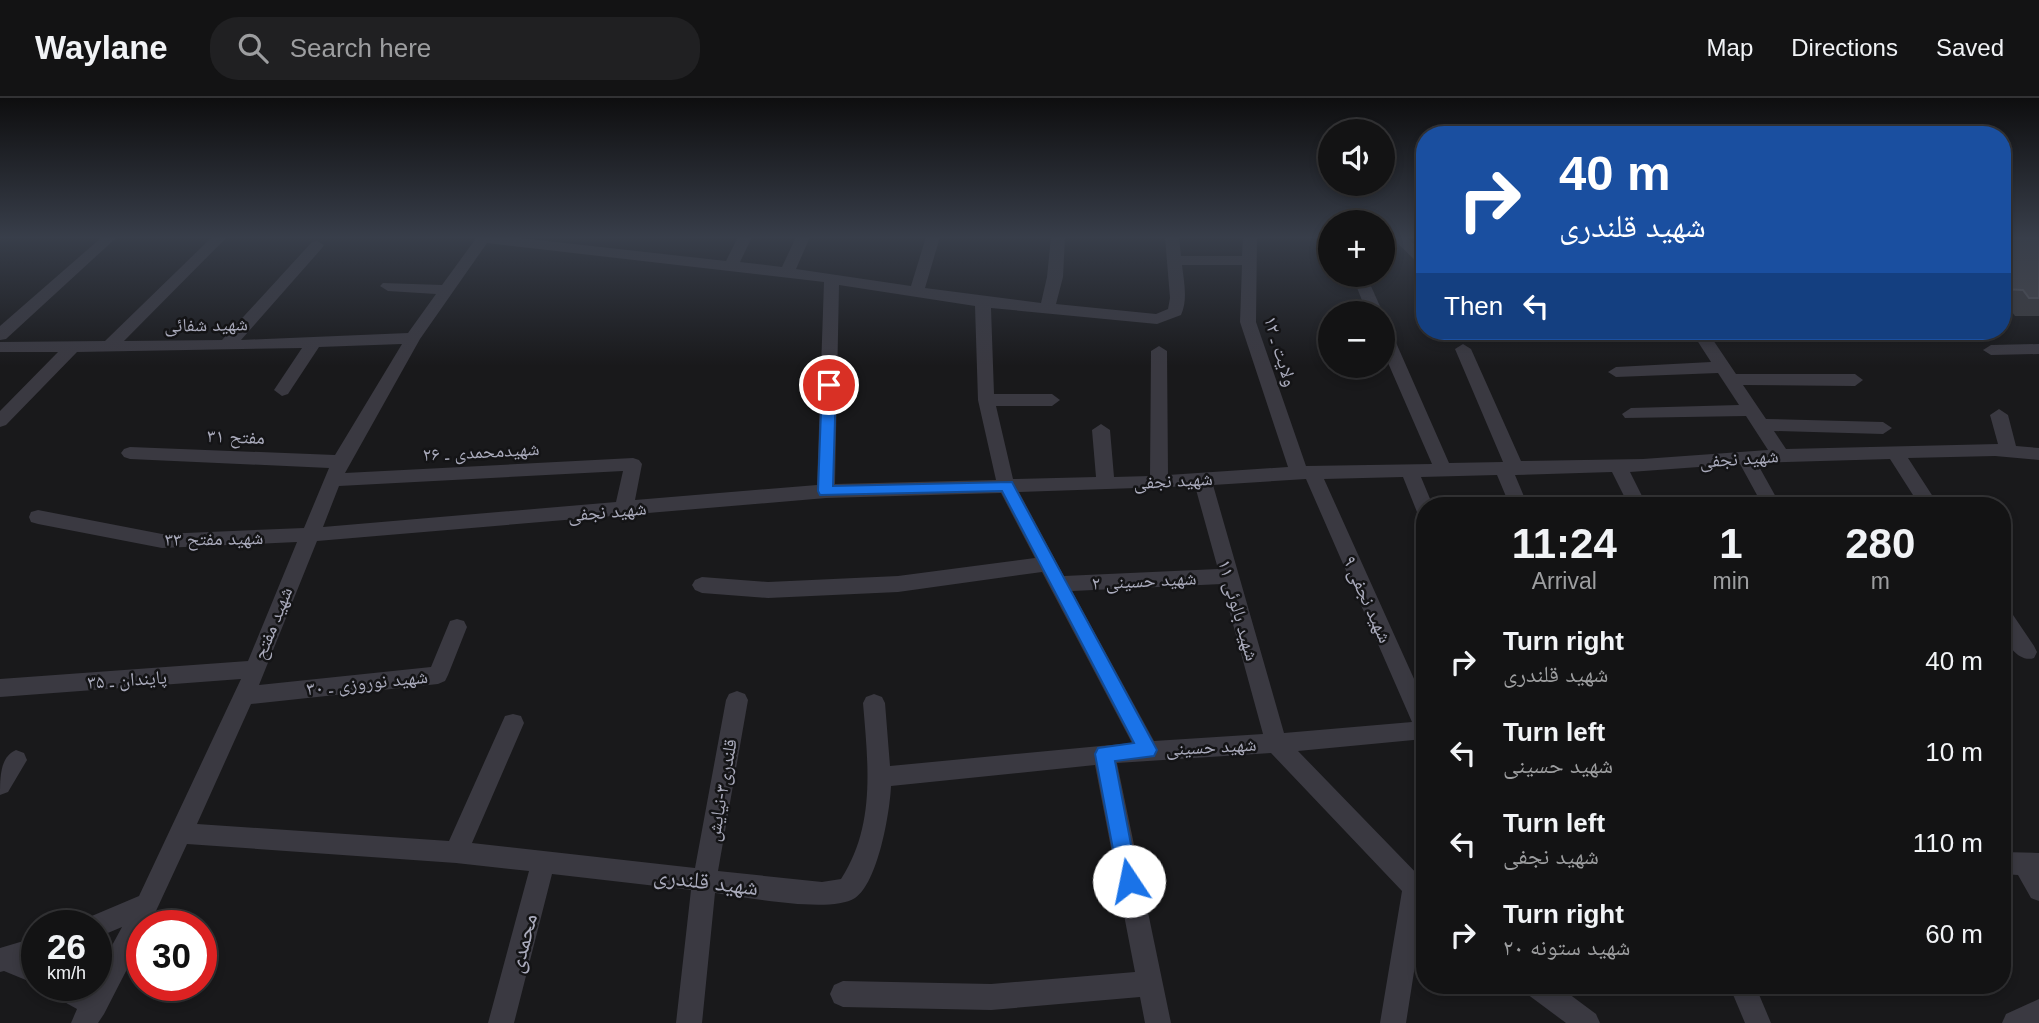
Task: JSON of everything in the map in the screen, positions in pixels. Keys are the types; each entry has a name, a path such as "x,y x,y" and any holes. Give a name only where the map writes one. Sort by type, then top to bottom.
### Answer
{"street":[{"path":"0,335 62,280"},
{"path":"108,346 176,280"},
{"path":"227,345 285,280"},
{"name":"شهید مفتح","path":"90,1014 148,904 244,696 307,536 336,471 413,338 453,280"},
{"path":"826,491 832,280"},
{"path":"847,280 983,302 1157,320 1175,312 1178,298 1177,280"},
{"path":"917,290 920,280"},
{"path":"1047,309 1054,280"},
{"name":"ولایت ـ ۱۲","path":"1249,280 1248,322 1305,473"},
{"path":"388,286 446,290"},
{"name":"شهید حسینی","path":"983,302 986,401 1006,486 1147,750 1276,743 1416,888"},
{"name":"شهید شفائی","path":"0,347 227,345 413,338"},
{"path":"1705,340 1781,455"},
{"path":"282,390 315,341"},
{"path":"0,421 71,348"},
{"path":"1463,349 1509,469 1517,497"},
{"path":"1991,350 2039,349"},
{"path":"1159,351 1159,482"},
{"path":"1395,360 1444,471"},
{"path":"1616,372 1727,373 1855,380"},
{"path":"986,401 1052,400"},
{"path":"1631,414 1755,418 1883,428"},
{"path":"1999,415 2009,451"},
{"path":"1101,430 1105,483"},
{"name":"شهید نجفی","path":"307,536 826,491 1159,482 1305,473 1618,466 1781,455 2009,451 2039,454"},
{"name":"مفتح ۳۱","path":"130,453 336,471"},
{"path":"1895,453 1924,497"},
{"path":"1745,457 1767,497"},
{"name":"شهیدمحمدی ـ ۲۶","path":"336,471 633,464 624,509"},
{"path":"1618,466 1634,497"},
{"path":"1410,472 1420,497"},
{"name":"شهید نجفی ۹","path":"1305,473 1416,707"},
{"name":"شهید بالوئی ۱۱","path":"1202,478 1276,743"},
{"name":"شهید مفتح ۳۳","path":"38,516 162,541 307,536"},
{"path":"702,585 768,590 898,584 1048,564"},
{"name":"شهید حسینی ۲","path":"1059,584 1229,576"},
{"name":"شهید نوروزی ـ ۳۰","path":"244,696 438,675 457,627"},
{"path":"2011,629 2026,652"},
{"name":"پایندان ـ ۳۵","path":"0,688 254,669"},
{"name":"قلندری۳-نیایش","path":"689,1023 704,881 737,700"},
{"path":"874,703 880,777 1147,750"},
{"path":"456,852 513,723"},
{"path":"1276,743 1416,731"},
{"path":"1104,754 1148,984 1158,1023"},
{"path":"0,785 16,760"},
{"name":"شهید قلندری","path":"179,833 456,852 822,894 848,889 862,870 879,805 880,777"},
{"name":"محمدی","path":"501,1023 543,862"},
{"path":"2022,864 2039,890"},
{"path":"112,919 148,904"},
{"path":"1393,1023 1416,911"},
{"path":"3,960 21,954"},
{"path":"3,960 21,966"},
{"path":"843,994 991,997 1148,984"},
{"path":"1548,994 1587,1023"},
{"path":"1746,994 1758,1023"},
{"path":"76,1001 90,1014"}],"building":[{"path":"2011,280 2039,280 2039,298 2029,298 2023,290 2011,289"}],"route":[{"path":"829,385 826,491 1006,486 1147,750 1104,754 1129,881"}]}
